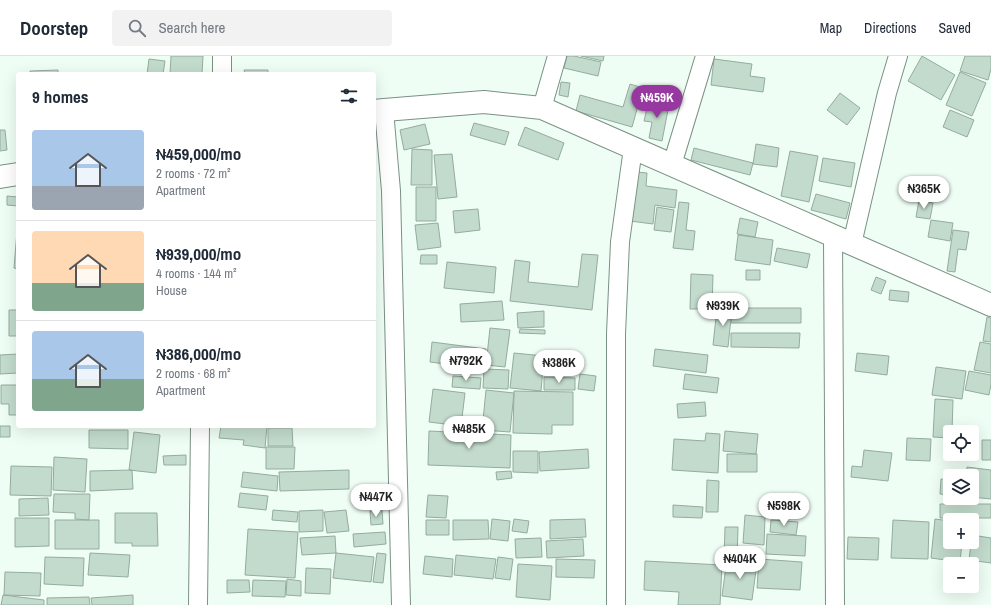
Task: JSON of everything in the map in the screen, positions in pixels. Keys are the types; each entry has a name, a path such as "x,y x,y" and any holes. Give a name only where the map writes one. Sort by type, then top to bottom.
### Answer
{"street":[{"path":"222,56 222,72"},
{"path":"542,108 557,56"},
{"path":"672,166 705,56"},
{"path":"835,605 842,240 898,56"},
{"path":"401,605 391,191 379,110 484,102 542,108 991,305"},
{"path":"616,605 617,319 620,242 633,148"},
{"path":"0,177 16,174"},
{"path":"198,605 200,428"}],"building":[{"path":"171,56 203,56 202,72 170,72"},
{"path":"567,56 574,56 601,62 598,76 564,68"},
{"path":"581,56 604,56 603,61"},
{"path":"922,56 955,75 941,100 908,81"},
{"path":"965,56 991,56 991,69 988,80 960,71"},
{"path":"149,59 165,61 163,72 147,72"},
{"path":"714,59 752,64 750,76 765,78 763,92 711,85"},
{"path":"58,70 58,72 30,72"},
{"path":"244,70 268,70 268,72 244,72"},
{"path":"960,72 986,83 972,116 946,105"},
{"path":"561,82 570,83 568,97 559,95"},
{"path":"630,84 643,88 632,127 576,111 580,95 623,107"},
{"path":"840,93 860,108 847,125 827,110"},
{"path":"649,100 669,105 662,141 649,138 652,122 644,121"},
{"path":"950,110 974,120 967,137 943,127"},
{"path":"474,123 509,132 505,145 470,135"},
{"path":"425,124 430,144 404,150 400,130"},
{"path":"525,127 564,143 558,160 518,145"},
{"path":"0,130 5,130 7,150 0,151"},
{"path":"756,144 779,148 777,167 753,164"},
{"path":"694,148 753,163 750,175 691,160"},
{"path":"412,149 432,150 432,185 411,185"},
{"path":"790,151 818,156 809,202 781,196"},
{"path":"452,154 457,197 438,199 434,155"},
{"path":"823,158 855,163 851,187 819,181"},
{"path":"637,172 647,173 646,186 677,190 675,208 655,205 653,224 630,221"},
{"path":"416,187 436,187 436,221 416,221"},
{"path":"816,194 850,203 846,219 811,210"},
{"path":"7,196 16,197 16,206 7,205"},
{"path":"919,200 933,203 930,219 916,217"},
{"path":"679,202 689,203 686,230 695,231 693,250 673,248"},
{"path":"657,207 674,210 671,232 654,230"},
{"path":"478,209 480,230 455,233 453,211"},
{"path":"740,218 758,222 755,237 737,234"},
{"path":"931,220 953,223 950,241 928,237"},
{"path":"438,223 441,247 418,250 415,225"},
{"path":"953,230 969,232 966,250 958,249 955,272 947,271"},
{"path":"738,235 773,240 770,265 735,260"},
{"path":"16,244 16,268 14,268"},
{"path":"777,248 810,254 807,268 774,261"},
{"path":"582,254 598,255 592,310 510,301 515,260 530,262 528,282 578,287"},
{"path":"421,255 437,255 437,264 420,264"},
{"path":"447,262 496,267 494,293 444,288"},
{"path":"746,270 760,270 760,280 746,280"},
{"path":"691,274 713,275 712,309 690,309"},
{"path":"876,277 886,281 881,294 871,290"},
{"path":"890,290 909,292 908,302 889,300"},
{"path":"502,301 504,320 461,322 460,304"},
{"path":"717,308 732,309 728,347 713,345"},
{"path":"732,308 801,308 801,323 731,323"},
{"path":"9,310 16,310 16,336 9,336"},
{"path":"544,311 544,327 518,328 517,313"},
{"path":"987,317 991,318 991,342 983,341"},
{"path":"490,328 510,330 505,367 486,365"},
{"path":"520,329 545,330 545,334 519,333"},
{"path":"731,333 800,333 799,348 731,347"},
{"path":"432,342 486,349 484,369 430,362"},
{"path":"980,342 991,344 991,373 974,370"},
{"path":"655,349 708,355 706,373 653,366"},
{"path":"514,353 544,356 541,391 510,388"},
{"path":"857,353 889,356 887,375 855,371"},
{"path":"16,354 16,373 0,374 0,355"},
{"path":"936,367 966,371 962,399 932,395"},
{"path":"484,369 509,370 508,389 483,388"},
{"path":"969,371 991,375 989,395 965,390"},
{"path":"580,374 596,376 594,391 578,389"},
{"path":"685,374 719,378 717,393 683,389"},
{"path":"453,376 481,378 480,389 452,387"},
{"path":"544,377 575,378 575,390 544,390"},
{"path":"1,385 16,385 16,415 9,415 9,404 1,404"},
{"path":"433,389 465,393 461,426 429,422"},
{"path":"486,390 514,393 510,432 482,430"},
{"path":"514,391 573,392 573,425 552,425 552,434 513,433"},
{"path":"935,399 953,400 952,425 943,425 943,438 933,437"},
{"path":"705,402 706,416 678,418 677,404"},
{"path":"0,426 10,426 10,437 0,437"},
{"path":"221,428 267,428 265,448 243,445 244,440 219,438"},
{"path":"268,428 292,428 293,446 268,446"},
{"path":"89,430 128,430 128,449 89,448"},
{"path":"429,431 511,435 510,468 428,465"},
{"path":"725,431 758,434 756,454 723,451"},
{"path":"134,432 160,435 156,473 129,470"},
{"path":"706,433 720,434 718,473 672,470 674,439 705,441"},
{"path":"907,438 931,439 930,461 906,460"},
{"path":"982,440 991,440 991,460 982,460"},
{"path":"266,447 295,447 294,469 266,469"},
{"path":"588,449 589,468 540,471 539,452"},
{"path":"864,450 892,453 888,481 851,477 852,466 862,467"},
{"path":"513,451 538,451 538,473 513,472"},
{"path":"727,454 757,454 757,472 727,472"},
{"path":"186,455 186,465 164,465 163,456"},
{"path":"54,457 87,459 85,492 53,490"},
{"path":"11,466 52,467 51,496 10,495"},
{"path":"967,467 991,470 991,499 979,498 979,469 967,469"},
{"path":"132,470 133,489 90,491 90,471"},
{"path":"349,470 349,489 280,491 279,472"},
{"path":"511,471 512,478 497,480 496,472"},
{"path":"243,472 278,476 277,491 241,487"},
{"path":"941,479 943,479 943,494 940,494"},
{"path":"707,480 719,481 718,512 706,512"},
{"path":"240,493 268,496 266,510 238,507"},
{"path":"54,494 90,494 89,520 75,519 75,513 53,512"},
{"path":"428,495 448,496 446,518 426,517"},
{"path":"48,498 49,515 19,516 19,499"},
{"path":"940,504 991,504 991,518 979,518 979,513 943,513 943,518 940,518"},
{"path":"673,505 703,507 702,518 673,517"},
{"path":"273,510 298,512 297,522 272,520"},
{"path":"323,510 323,531 299,532 299,511"},
{"path":"346,510 349,531 327,533 324,512"},
{"path":"382,510 383,524 371,525 370,511"},
{"path":"115,513 157,513 158,546 132,546 132,543 115,543"},
{"path":"745,515 765,517 764,545 743,543"},
{"path":"15,518 49,518 49,546 15,547"},
{"path":"492,519 510,521 508,541 490,539"},
{"path":"514,519 529,521 527,533 512,531"},
{"path":"585,519 586,537 550,539 550,520"},
{"path":"935,519 943,520 943,549 961,549 960,557 943,557 943,560 931,558"},
{"path":"55,520 99,520 99,549 55,549"},
{"path":"426,520 449,520 449,535 426,535"},
{"path":"453,520 488,520 489,539 453,540"},
{"path":"771,520 798,522 796,535 770,532"},
{"path":"893,520 929,522 928,559 891,558"},
{"path":"725,527 738,527 737,559 724,559"},
{"path":"248,529 298,532 295,578 245,575"},
{"path":"385,532 386,544 354,547 353,534"},
{"path":"767,534 806,536 805,556 766,554"},
{"path":"335,536 336,553 302,555 300,538"},
{"path":"979,536 991,538 991,563 979,561 979,557 969,557 970,549 979,549"},
{"path":"848,537 879,538 878,560 847,559"},
{"path":"541,538 542,557 516,558 515,539"},
{"path":"583,539 584,556 547,558 546,541"},
{"path":"90,553 130,555 128,577 88,575"},
{"path":"336,553 374,557 371,582 333,578"},
{"path":"377,553 386,554 383,583 373,582"},
{"path":"456,555 496,559 493,579 454,575"},
{"path":"425,556 453,559 452,577 423,574"},
{"path":"45,557 84,558 83,586 44,584"},
{"path":"498,557 513,559 510,580 495,578"},
{"path":"556,559 595,560 594,578 556,577"},
{"path":"727,559 757,563 752,600 722,596"},
{"path":"759,559 802,562 800,590 757,588"},
{"path":"645,561 722,565 720,605 678,605 679,592 644,590"},
{"path":"518,564 552,566 550,600 516,597"},
{"path":"306,568 331,569 330,594 305,593"},
{"path":"5,572 41,573 40,596 4,595"},
{"path":"287,579 301,581 301,596 286,595"},
{"path":"227,580 249,580 250,592 227,593"},
{"path":"253,580 286,581 285,597 252,596"},
{"path":"3,595 44,600 44,605 1,605"},
{"path":"133,595 133,605 92,605 91,598"},
{"path":"89,597 90,605 47,605 47,598"}]}
